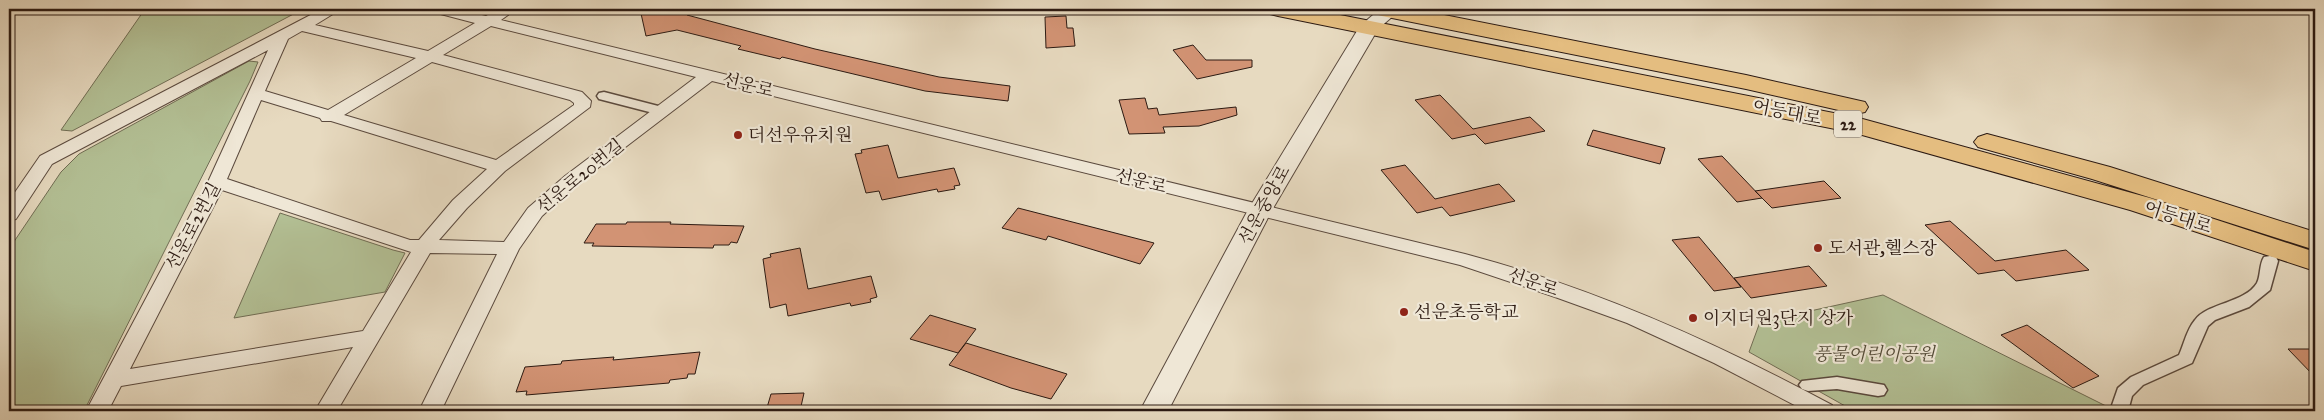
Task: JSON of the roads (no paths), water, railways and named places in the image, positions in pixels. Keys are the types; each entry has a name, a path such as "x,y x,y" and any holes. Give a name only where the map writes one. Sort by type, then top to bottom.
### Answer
{"main road":[{"name":"어등대로","path":"1278,9 1381,15 1746,82 1868,110 2101,173 2315,241"},
{"name":"어등대로","path":"1381,15 1859,126 2140,204 2315,262"}],"street":[{"path":"9,215 46,160 333,9"},
{"name":"선운로","path":"438,9 1465,260 1597,304 1657,328 1744,369 1824,411"},
{"path":"328,117 509,9"},
{"name":"선운중앙로","path":"1154,411 1260,210 1381,15"},
{"path":"300,26 428,56 576,96 583,101 582,107 499,167 460,204 424,246 326,411"},
{"name":"선운로2번길","path":"97,411 218,182 281,37"},
{"name":"선운로20번길","path":"430,411 510,248 535,212 577,176 709,75"},
{"path":"255,94 499,167"},
{"path":"604,96 661,111"},
{"path":"218,182 408,246 510,248"},
{"path":"2119,411 2124,394 2137,381 2186,358 2201,323 2210,316 2243,303 2264,286 2270,261"},
{"path":"112,380 369,337"},
{"path":"1808,385 1837,383 1878,390"}],"place":[{"name":"더선우유치원","path":"738,135"},
{"name":"도서관,헬스장","path":"1818,248"},
{"name":"선운초등학교","path":"1404,312"},
{"name":"이지더원3단지 상가","path":"1693,318"}],"park label":[{"name":"풍물어린이공원","path":"1874,354"}]}
